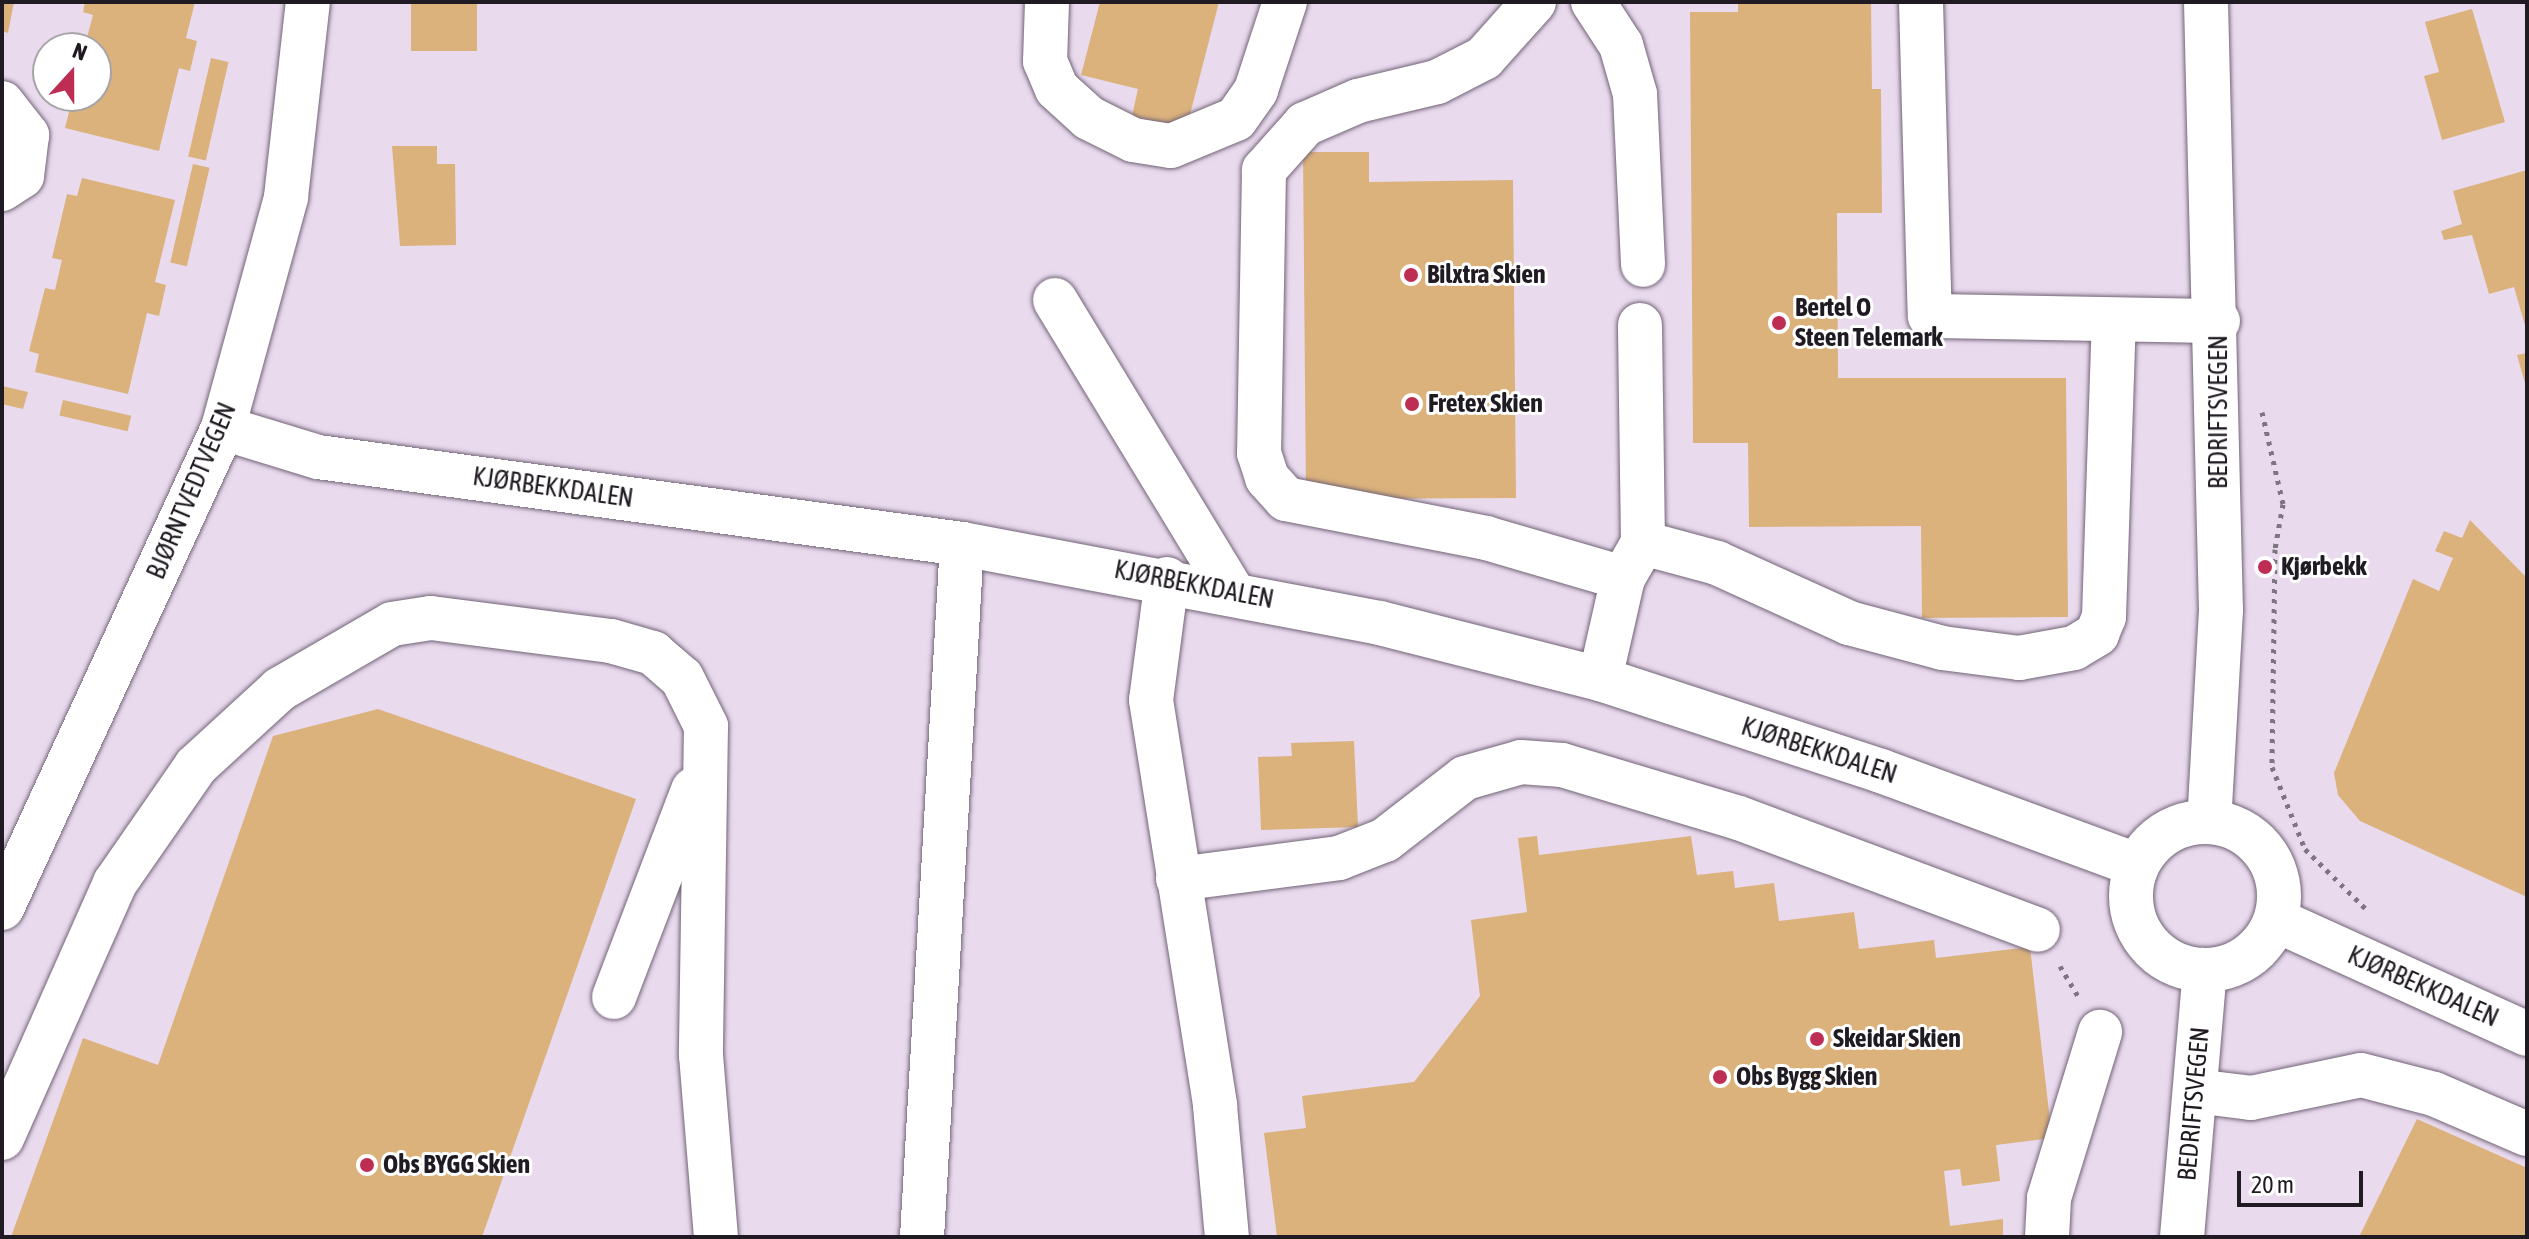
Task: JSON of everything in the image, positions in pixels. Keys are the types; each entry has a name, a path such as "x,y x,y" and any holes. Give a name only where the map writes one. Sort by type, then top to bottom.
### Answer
{"street":[{"name":"BJØRNTVEDTVEGEN","path":"2,908 223,428 286,197 308,2"},
{"path":"1047,2 1045,61 1057,89 1089,118 1133,140 1171,146 1236,119 1256,90 1285,2"},
{"path":"1534,2 1484,58 1437,82 1358,101 1305,124 1264,170 1259,453 1267,478 1286,499 1319,509 1633,561 1717,563 1849,623 1942,648 2019,658 2074,648 2097,634 2104,617 2114,320"},
{"path":"1593,2 1621,45 1635,94 1643,265"},
{"path":"1921,2 1930,316 2218,321"},
{"name":"BEDRIFTSVEGEN","path":"2206,2 2218,321 2221,610 2209,822"},
{"path":"2,103 27,135 22,176 2,189"},
{"path":"1055,300 1231,590"},
{"path":"1600,679 1633,561 1640,325"},
{"name":"KJØRBEKKDALEN","path":"223,428 318,457 962,544 1231,590 1600,679 2137,865"},
{"path":"922,1237 962,544"},
{"path":"1167,579 1151,700 1215,1106 1227,1237"},
{"path":"2,1138 115,883 166,806 280,689 392,624 431,618 653,653 696,700 706,726 701,1055 716,1237"},
{"path":"1178,879 1339,858 1385,840 1465,778 1521,762 1562,765 1739,818 2038,930"},
{"path":"614,997 645,900 703,767"},
{"path":"2209,822 2247,836 2274,866 2276,920 2248,957 2205,970 2181,967 2142,936 2131,889 2137,865 2167,834 2209,822"},
{"name":"KJØRBEKKDALEN","path":"2276,920 2527,1034"},
{"name":"BEDRIFTSVEGEN","path":"2182,1237 2205,970"},
{"path":"2047,1237 2052,1186 2100,1032"},
{"path":"2195,1091 2251,1098 2361,1075 2434,1094 2527,1134"}],"path":[{"path":"2262,397 2283,504 2275,549 2272,767 2305,849 2349,899 2376,916"},
{"path":"2038,930 2100,1032"}],"building":[{"path":"2,2 14,2 8,33 2,31"},
{"path":"85,2 195,2 186,38 197,41 190,71 179,68 159,151 65,128 69,112 112,112 112,32 88,32 93,15 83,12"},
{"path":"411,2 477,2 477,51 411,51"},
{"path":"1100,2 1219,2 1186,130 1132,116 1138,89 1081,75"},
{"path":"1738,2 1871,2 1872,89 1881,89 1882,213 1837,213 1838,378 2066,378 2068,617 1922,618 1921,526 1749,527 1748,443 1693,443 1690,12 1738,12"},
{"path":"2472,9 2505,122 2442,140 2424,76 2439,72 2425,22"},
{"path":"211,58 229,62 206,160 188,156"},
{"path":"392,146 437,146 437,164 455,164 456,245 400,246"},
{"path":"1303,152 1369,152 1369,182 1513,180 1516,498 1306,499"},
{"path":"193,164 210,168 187,266 170,262"},
{"path":"2527,170 2526,329 2514,287 2489,294 2472,235 2444,240 2441,231 2462,224 2453,191"},
{"path":"82,178 175,200 155,282 166,285 159,316 147,313 128,394 35,372 39,354 29,351 45,288 55,290 62,260 52,258 67,194 77,196"},
{"path":"2527,353 2527,387 2526,387 2517,355"},
{"path":"2,386 28,392 23,409 2,404"},
{"path":"63,400 131,416 128,431 59,416"},
{"path":"2470,520 2527,578 2527,897 2360,821 2338,795 2334,773 2413,579 2439,591 2453,558 2435,551 2444,531 2462,538"},
{"path":"378,709 636,799 482,1237 11,1237 83,1038 158,1065 273,736"},
{"path":"1354,741 1358,827 1261,830 1258,757 1292,756 1291,743"},
{"path":"1537,836 1539,855 1691,836 1697,875 1733,871 1735,888 1774,883 1779,921 1854,912 1859,949 1934,940 1936,958 2030,947 2052,1138 1996,1145 2000,1181 1962,1186 1960,1169 1944,1171 1950,1226 2003,1219 2003,1237 1277,1237 1264,1133 1306,1128 1302,1096 1414,1082 1480,996 1471,920 1527,912 1518,838"},
{"path":"2417,1119 2527,1168 2527,1237 2359,1237"}],"place":[{"name":"Bilxtra Skien","path":"1411,275"},
{"name":"Bertel O Steen Telemark","path":"1779,323"},
{"name":"Fretex Skien","path":"1412,404"},
{"name":"Kjørbekk","path":"2265,567"},
{"name":"Skeidar Skien","path":"1817,1039"},
{"name":"Obs Bygg Skien","path":"1720,1077"},
{"name":"Obs BYGG Skien","path":"367,1165"}]}
